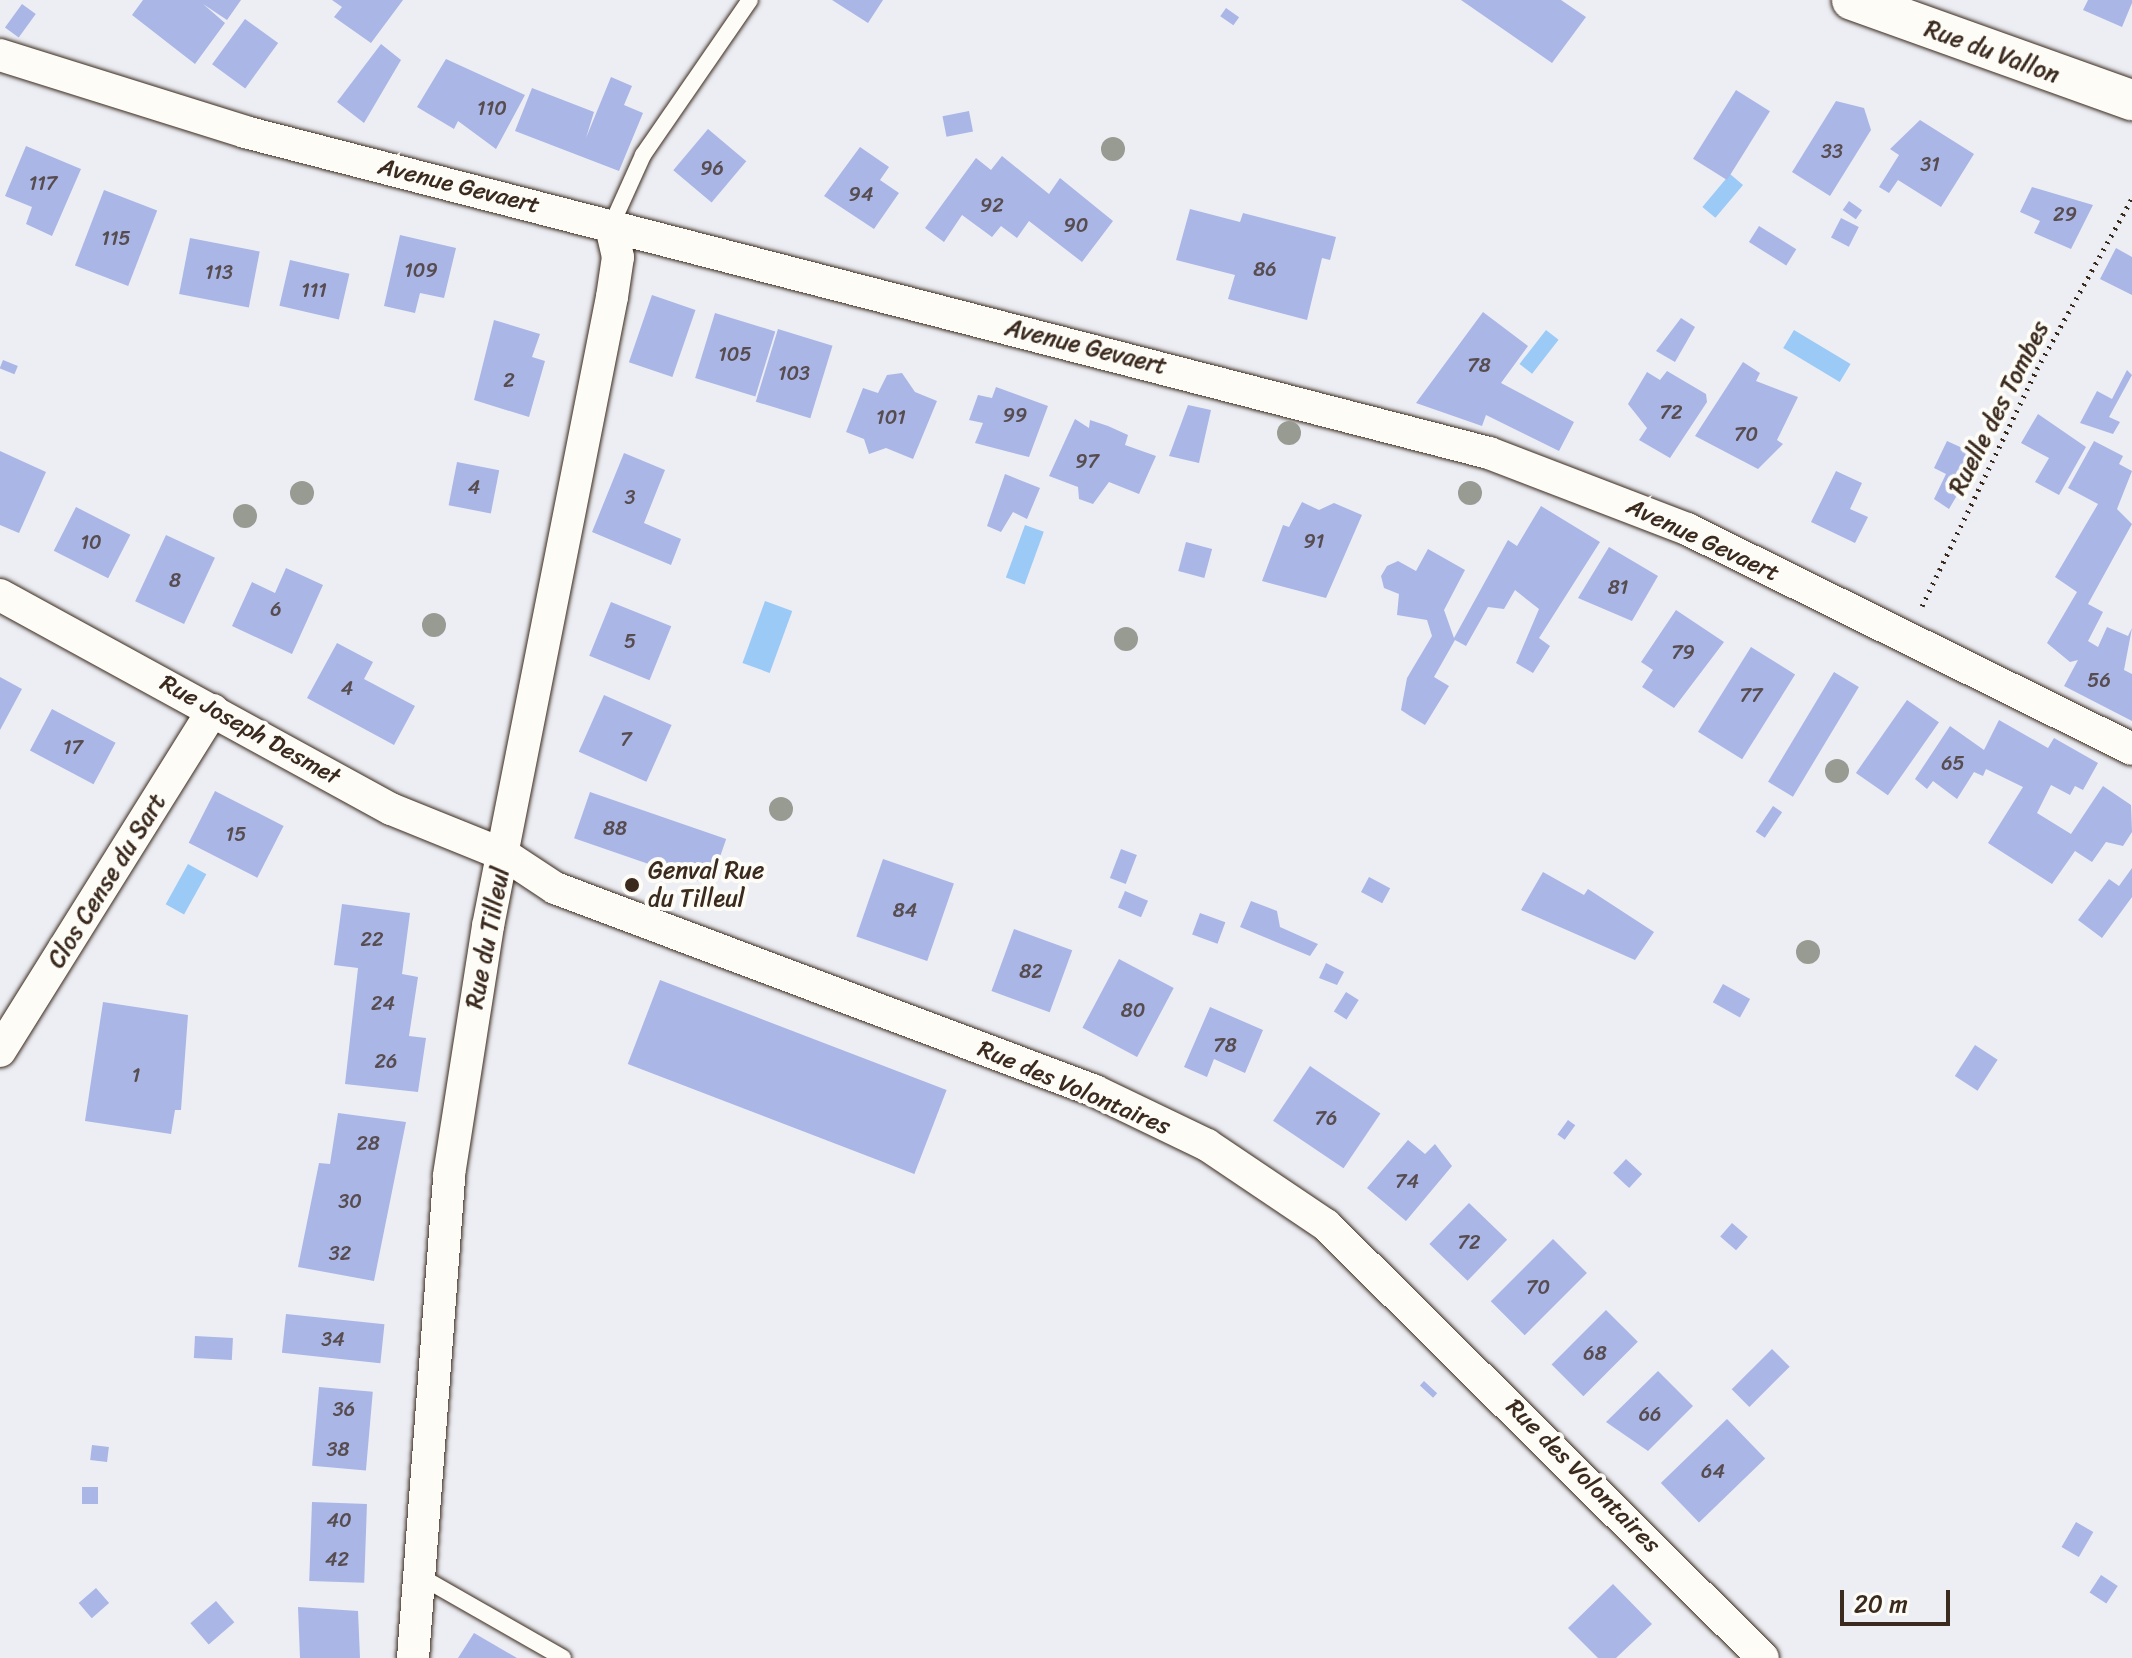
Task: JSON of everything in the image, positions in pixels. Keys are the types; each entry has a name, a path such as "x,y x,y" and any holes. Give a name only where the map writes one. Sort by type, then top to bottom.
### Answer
{"street":[{"name":"Rue du Vallon","path":"1852,0 2132,100"},
{"name":"Avenue Gevaert","path":"0,55 245,132 1489,453 1687,529 2132,749"},
{"name":"Rue du Tilleul","path":"413,1658 423,1578 445,1204 505,855 612,297 618,257 611,226"},
{"name":"Rue Joseph Desmet","path":"0,595 391,809 505,855"},
{"name":"Clos Cense du Sart","path":"0,1051 213,710"},
{"name":"Rue des Volontaires","path":"505,855 555,888 1095,1091 1207,1145 1326,1225 1763,1658"}],"lane":[{"path":"611,226 643,155 750,0"},
{"path":"423,1578 563,1658"}],"path":[{"name":"Ruelle des Tombes","path":"1906,638 2037,369 2132,198"}],"water":[{"path":"1730,174 1743,185 1715,218 1702,207"},
{"path":"1546,330 1559,340 1532,374 1520,364"},
{"path":"1794,330 1851,364 1840,382 1783,348"},
{"path":"1025,525 1044,532 1025,584 1006,578"},
{"path":"765,601 792,611 770,673 742,663"},
{"path":"188,864 206,874 184,914 166,904"}],"building":[{"path":"143,0 241,0 227,20 203,4 225,23 195,64 132,15"},
{"path":"332,0 403,0 371,43 334,17 342,7"},
{"path":"832,0 883,0 868,23"},
{"path":"1461,0 1561,0 1586,17 1552,63"},
{"path":"2088,0 2132,0 2132,3 2122,27 2083,10"},
{"path":"22,4 36,14 19,37 5,27"},
{"path":"1226,8 1239,17 1233,25 1220,16"},
{"path":"245,19 278,43 245,88 212,64"},
{"path":"381,44 401,60 364,123 337,102"},
{"path":"446,59 525,95 496,149 458,121 454,129 417,107"},
{"path":"611,77 632,86 624,105 643,113 619,171 515,131 532,88 594,112 586,138"},
{"path":"1736,90 1770,111 1727,180 1693,159"},
{"path":"1836,101 1864,108 1871,130 1830,196 1792,172"},
{"path":"969,111 973,132 947,137 942,116"},
{"path":"1920,120 1974,154 1941,207 1898,180 1889,193 1879,187 1899,155 1890,149"},
{"path":"708,129 746,161 712,203 673,170"},
{"path":"26,146 81,169 52,236 26,224 32,207 5,196"},
{"path":"860,147 889,167 880,180 899,193 874,229 824,196"},
{"path":"1002,156 1049,194 1060,178 1113,221 1082,262 1029,221 1017,238 1001,226 992,237 962,215 944,242 925,228 976,158 991,170"},
{"path":"2032,187 2093,205 2071,249 2034,233 2040,221 2020,212"},
{"path":"104,190 157,210 128,286 75,266"},
{"path":"1849,201 1862,210 1856,219 1843,210"},
{"path":"1190,209 1240,222 1243,213 1336,237 1330,260 1322,258 1307,320 1228,299 1235,275 1176,260"},
{"path":"1841,218 1859,227 1849,247 1831,238"},
{"path":"1759,226 1796,249 1786,265 1749,242"},
{"path":"400,235 456,248 444,298 420,293 415,313 384,306"},
{"path":"190,238 260,252 249,308 179,294"},
{"path":"2116,248 2132,257 2132,295 2100,279"},
{"path":"290,260 349,274 339,320 279,306"},
{"path":"652,295 695,310 672,377 629,362"},
{"path":"1483,312 1528,346 1501,383 1574,422 1559,451 1486,415 1482,426 1416,403"},
{"path":"715,313 775,331 755,396 695,378"},
{"path":"1681,318 1695,327 1675,362 1656,351"},
{"path":"494,320 540,334 532,357 545,361 529,417 474,400"},
{"path":"778,329 833,346 810,418 756,402"},
{"path":"3,360 18,366 14,374 0,368"},
{"path":"1743,362 1760,373 1756,381 1798,397 1777,440 1783,444 1758,469 1695,436"},
{"path":"2127,370 2132,375 2109,417 2120,422 2113,434 2080,423 2097,391 2112,399"},
{"path":"1667,371 1706,394 1707,402 1670,458 1639,440 1647,428 1628,404 1647,372 1660,380"},
{"path":"902,373 915,392 937,401 913,459 886,448 869,454 864,439 846,432 863,388 878,393 887,375"},
{"path":"996,387 1048,406 1029,457 975,443 983,423 969,420 978,395 992,398"},
{"path":"1188,405 1211,410 1199,463 1169,456"},
{"path":"2038,414 2086,447 2059,495 2035,482 2049,458 2021,443"},
{"path":"1075,419 1089,428 1090,420 1128,435 1125,445 1156,456 1139,494 1109,482 1093,504 1079,499 1078,487 1049,476"},
{"path":"1947,441 1980,456 1949,509 1934,499 1946,474 1934,468"},
{"path":"2094,441 2123,456 2119,464 2132,471 2117,509 2132,524 2088,604 2103,612 2088,641 2098,647 2107,627 2128,636 2132,628 2124,670 2132,674 2132,721 2064,686 2078,660 2070,662 2047,643 2077,592 2055,577 2098,504 2068,488"},
{"path":"0,451 46,472 19,533 0,525"},
{"path":"624,453 665,470 644,523 681,539 671,565 592,532"},
{"path":"457,462 499,470 491,513 449,505"},
{"path":"1836,471 1862,483 1850,509 1868,517 1855,543 1811,522"},
{"path":"1005,474 1040,488 1027,519 1013,512 1001,532 987,526"},
{"path":"1302,502 1319,510 1334,503 1362,515 1326,598 1262,581 1283,525 1289,527"},
{"path":"1541,506 1600,542 1539,638 1550,646 1533,673 1516,663 1539,609 1515,590 1504,609 1488,607 1466,646 1455,640 1434,677 1449,686 1425,725 1401,710 1407,678 1432,636 1427,620 1397,615 1399,594 1384,588 1381,576 1387,566 1398,561 1416,571 1428,549 1465,570 1444,610 1454,638 1508,540 1517,546"},
{"path":"76,507 130,535 108,578 54,551"},
{"path":"166,535 215,558 184,624 135,601"},
{"path":"1186,542 1212,549 1204,578 1178,571"},
{"path":"1609,547 1658,576 1632,621 1578,598"},
{"path":"286,568 323,585 292,654 232,626 252,582 275,593"},
{"path":"611,602 671,626 650,680 589,656"},
{"path":"1676,610 1724,642 1674,708 1642,687 1653,670 1641,662"},
{"path":"337,643 373,662 364,679 415,706 394,745 307,698"},
{"path":"1751,647 1795,675 1742,759 1698,732"},
{"path":"1834,672 1859,687 1793,797 1768,782"},
{"path":"0,677 22,689 0,730"},
{"path":"604,695 672,725 646,782 579,752"},
{"path":"1907,700 1939,722 1888,795 1856,773"},
{"path":"52,709 116,743 94,784 30,750"},
{"path":"1999,720 2048,748 2054,738 2098,763 2083,790 2075,786 2070,795 2051,785 2037,813 2071,834 2103,786 2131,805 2132,832 2123,846 2106,842 2092,862 2075,851 2052,884 1988,843 2023,787 1986,769 1983,776 1974,772 1957,799 1933,781 1927,789 1915,779 1950,726 1984,750"},
{"path":"215,791 284,826 257,878 189,843"},
{"path":"590,792 726,839 710,885 574,838"},
{"path":"1773,806 1782,812 1765,838 1756,832"},
{"path":"1121,849 1137,855 1126,884 1110,878"},
{"path":"883,859 954,883 927,961 856,937"},
{"path":"2132,868 2132,897 2102,938 2078,920 2109,879 2119,886"},
{"path":"1543,872 1584,895 1588,889 1654,932 1635,960 1521,910"},
{"path":"1369,877 1390,888 1382,903 1361,892"},
{"path":"1125,891 1148,901 1141,917 1118,908"},
{"path":"1251,901 1277,911 1280,927 1318,944 1310,956 1240,927"},
{"path":"342,904 410,913 402,974 418,977 409,1036 426,1038 418,1092 345,1084 358,968 334,965"},
{"path":"1200,913 1225,922 1218,944 1192,935"},
{"path":"1014,929 1072,950 1050,1012 991,991"},
{"path":"1119,959 1174,988 1137,1057 1082,1028"},
{"path":"1326,963 1344,972 1337,985 1319,978"},
{"path":"660,980 947,1090 914,1174 628,1064"},
{"path":"1723,984 1750,999 1740,1017 1713,1002"},
{"path":"1346,992 1359,1000 1347,1019 1334,1012"},
{"path":"103,1002 188,1015 181,1110 175,1110 171,1134 85,1121"},
{"path":"1210,1007 1263,1030 1245,1073 1214,1059 1207,1077 1184,1067"},
{"path":"1975,1045 1998,1060 1977,1091 1955,1076"},
{"path":"1310,1066 1380,1114 1344,1168 1273,1121"},
{"path":"338,1113 406,1122 374,1281 298,1267 319,1163 330,1164"},
{"path":"1568,1120 1575,1125 1565,1140 1557,1135"},
{"path":"1408,1140 1425,1154 1435,1144 1452,1166 1406,1221 1367,1188"},
{"path":"1626,1159 1642,1174 1629,1188 1613,1173"},
{"path":"1469,1203 1507,1240 1468,1281 1429,1244"},
{"path":"1732,1223 1748,1237 1736,1250 1720,1237"},
{"path":"1553,1239 1587,1273 1525,1335 1491,1301"},
{"path":"1606,1310 1638,1342 1583,1396 1552,1364"},
{"path":"286,1314 384,1324 380,1363 282,1353"},
{"path":"195,1336 233,1338 232,1360 194,1358"},
{"path":"1772,1349 1790,1367 1749,1407 1732,1389"},
{"path":"1658,1371 1693,1406 1648,1451 1606,1422"},
{"path":"1424,1381 1437,1393 1433,1398 1420,1385"},
{"path":"319,1387 373,1392 366,1470 312,1466"},
{"path":"1727,1419 1765,1459 1699,1522 1661,1483"},
{"path":"92,1445 109,1447 107,1462 90,1460"},
{"path":"82,1487 98,1487 98,1504 82,1504"},
{"path":"312,1502 367,1504 364,1583 309,1581"},
{"path":"2076,1522 2093,1532 2079,1557 2062,1547"},
{"path":"2101,1575 2118,1586 2106,1604 2090,1593"},
{"path":"1613,1584 1652,1624 1616,1658 1598,1658 1568,1628"},
{"path":"96,1588 109,1603 92,1618 79,1603"},
{"path":"216,1601 234,1622 209,1644 190,1623"},
{"path":"298,1607 358,1611 360,1658 300,1658"},
{"path":"474,1633 517,1658 458,1658"}],"place":[{"name":"Genval Rue du Tilleul","path":"632,885"}]}
